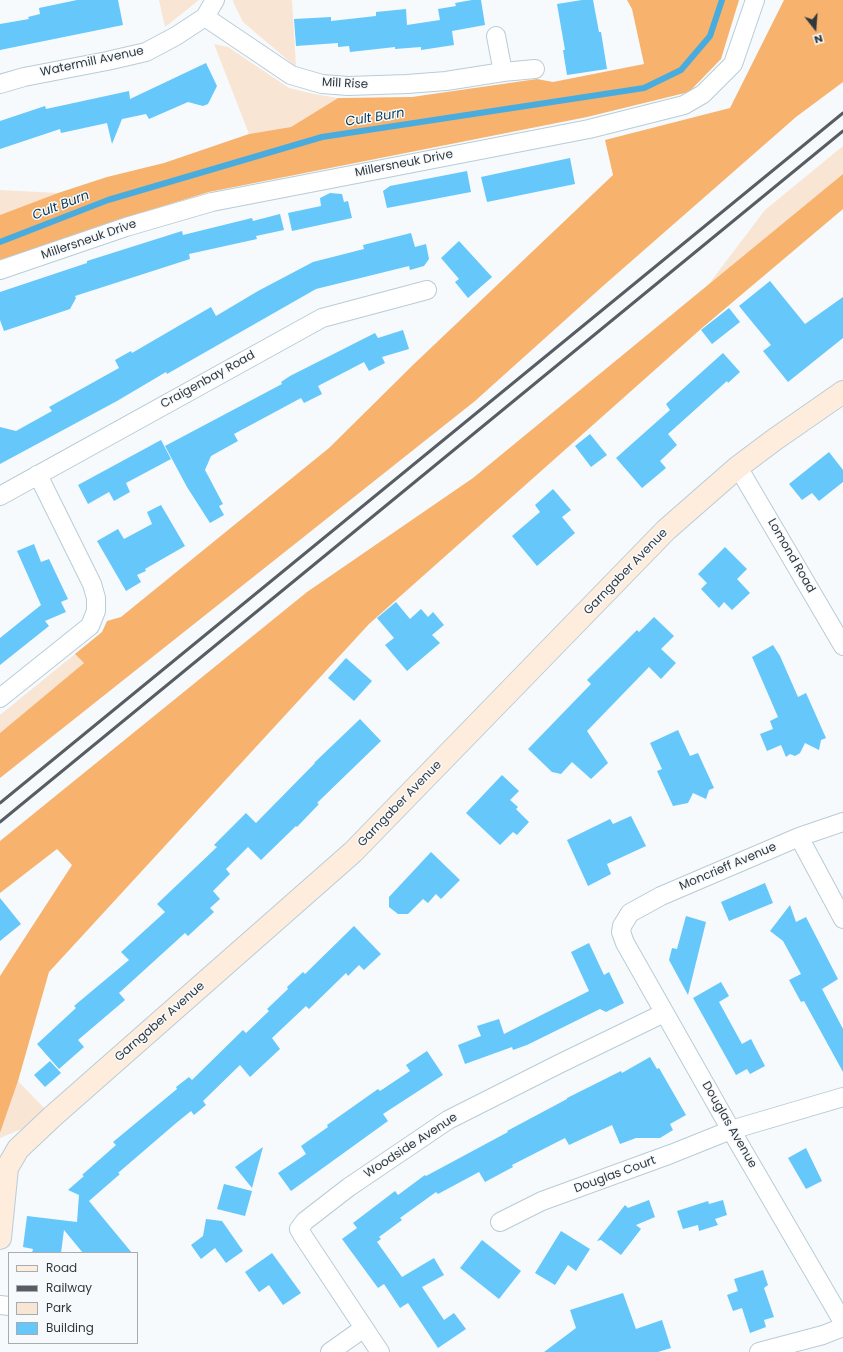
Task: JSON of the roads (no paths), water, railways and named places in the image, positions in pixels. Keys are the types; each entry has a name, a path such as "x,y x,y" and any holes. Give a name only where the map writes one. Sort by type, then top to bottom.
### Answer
{"street":[{"name":"Watermill Avenue","path":"0,84 24,77 146,52 176,36 205,17 215,0"},
{"name":"Millersneuk Drive","path":"0,270 126,227 212,202 380,168 589,129 684,106 703,94 732,64 755,0"},
{"name":"Mill Rise","path":"205,17 291,75 322,84 348,86 407,84 446,81 503,72 536,69"},
{"path":"496,36 503,72"},
{"name":"Craigenbay Road","path":"0,496 37,474 322,318 427,290"},
{"name":"Garngaber Avenue","path":"0,1238 4,1167 18,1149 53,1116 353,852 666,530 738,467 843,392"},
{"name":"Lomond Road","path":"738,467 843,646"},
{"path":"0,698 90,626 96,611 96,598 92,584 37,474"},
{"name":"Moncrieff Avenue","path":"622,926 630,913 661,896 799,837 843,822"},
{"path":"799,837 843,919"},
{"name":"Douglas Avenue","path":"622,926 621,932 624,943 843,1322"},
{"name":"Woodside Avenue","path":"380,1352 299,1229 305,1221 349,1188 448,1120 664,1013"},
{"name":"Douglas Court","path":"500,1222 542,1201 671,1154 731,1130 843,1097"},
{"path":"759,1352 823,1335 843,1327"},
{"path":"330,1352 364,1328"}],"waterway":[{"name":"Cult Burn","path":"0,242 108,200 322,137 644,88 681,70 710,36 722,0"}],"railway":[{"path":"0,803 843,113"},
{"path":"0,822 843,131"}]}
